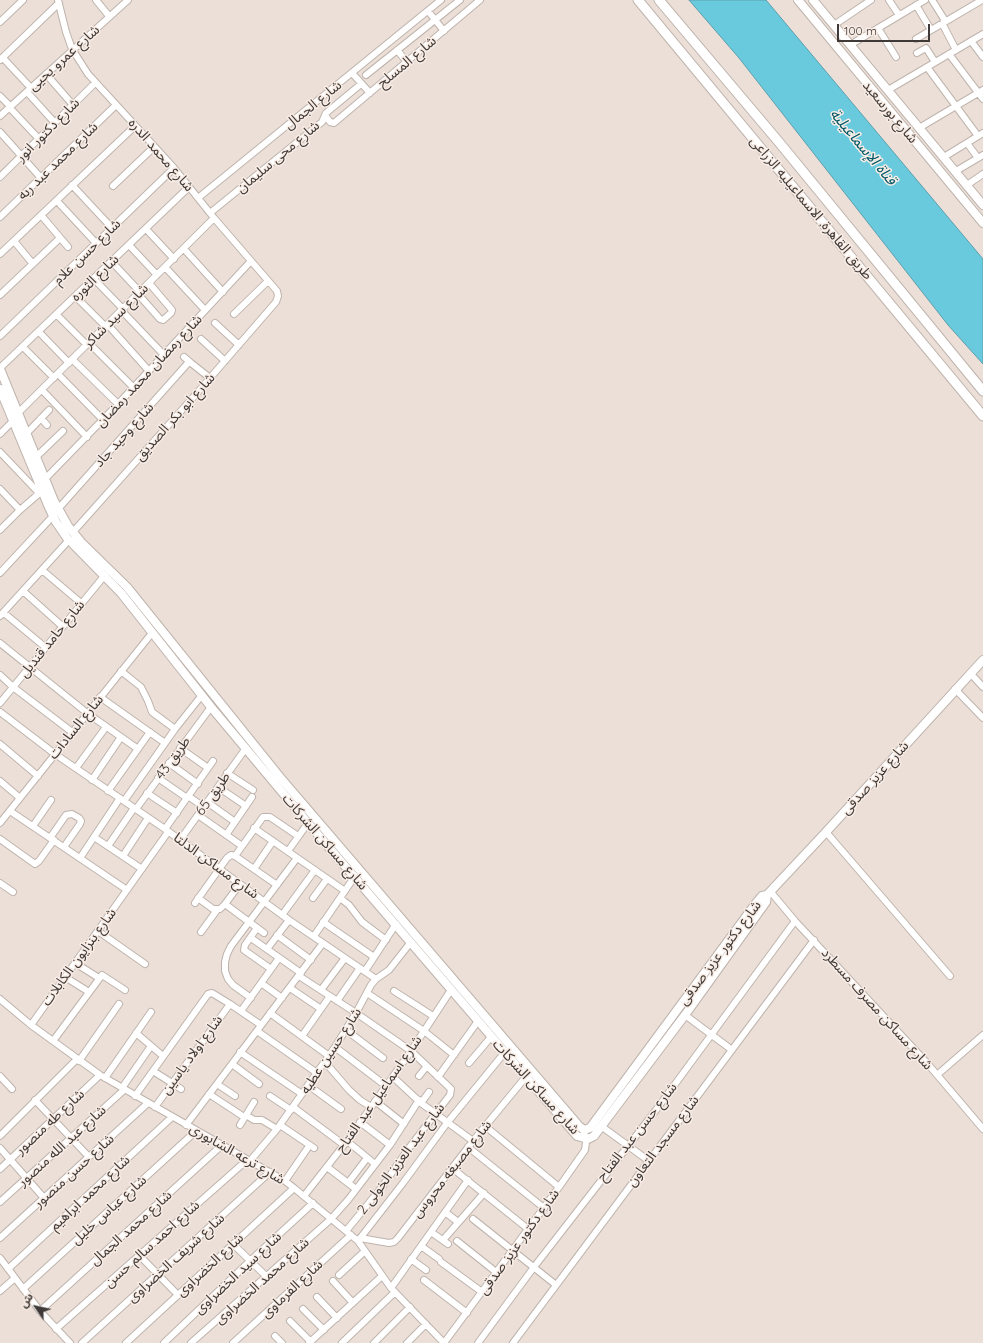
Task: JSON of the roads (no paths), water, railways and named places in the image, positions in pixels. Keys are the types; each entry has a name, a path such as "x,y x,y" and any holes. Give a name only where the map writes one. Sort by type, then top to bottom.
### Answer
{"main road":[{"name":"طريق القاهرة, الاسماعيليه الزراعى","path":"638,0 983,416"},
{"name":"طريق القاهرة, الاسماعيليه الزراعى","path":"659,0 778,141 983,392"}],"street":[{"path":"0,22 23,0"},
{"path":"96,0 109,16"},
{"name":"شارع عمرو يحيى","path":"0,116 72,49 128,0"},
{"name":"شارع الجمال","path":"198,198 441,0"},
{"path":"366,75 460,0"},
{"name":"شارع المسلح","path":"324,115 330,122 334,123 480,0"},
{"name":"شارع بورسعيد","path":"798,0 983,223"},
{"name":"شارع بورسعيد","path":"814,0 983,205"},
{"path":"834,25 871,0"},
{"path":"889,0 898,15"},
{"path":"850,45 925,0"},
{"path":"932,0 944,19 943,23 956,50"},
{"path":"916,39 982,0"},
{"path":"55,123 29,90 1,59 59,1"},
{"name":"شارع محمد الدره","path":"59,1 66,32 72,49 88,74 174,168 212,216 277,291 278,296 276,302"},
{"path":"916,5 931,30"},
{"path":"428,11 444,31"},
{"path":"409,26 416,35"},
{"path":"878,28 896,57"},
{"path":"888,90 983,34"},
{"path":"971,41 983,57"},
{"path":"917,53 926,48 936,62"},
{"path":"397,50 407,62"},
{"path":"949,54 981,92 983,99"},
{"path":"927,67 956,106 981,135 944,157"},
{"name":"شارع المسلح","path":"352,73 370,93"},
{"path":"46,74 73,105"},
{"name":"شارع دكتور انور","path":"1,174 22,156 95,83"},
{"name":"شارع محى سليمان","path":"212,216 322,122 324,115 362,84"},
{"path":"919,128 981,92"},
{"path":"0,96 39,139"},
{"name":"شارع محمد عبد ربه","path":"0,217 116,105"},
{"path":"0,254 135,126"},
{"path":"0,132 41,178"},
{"path":"956,171 980,157 967,143"},
{"path":"113,186 154,147"},
{"name":"شارع حسن علام","path":"0,336 174,168"},
{"path":"967,185 983,174"},
{"path":"72,185 112,228"},
{"name":"شارع الثوره","path":"0,369 189,187"},
{"path":"57,201 96,243"},
{"path":"41,215 68,247"},
{"name":"شارع سيد شاكر","path":"18,413 174,259 212,216"},
{"path":"146,229 174,259"},
{"path":"0,295 60,238"},
{"path":"14,242 33,264"},
{"path":"129,246 157,275"},
{"path":"184,248 223,292"},
{"name":"شارع رمضان محمد رمضان","path":"45,479 134,388 251,261"},
{"path":"112,262 160,320 163,320 172,313 172,310 149,282"},
{"path":"165,267 205,310"},
{"path":"94,279 164,355"},
{"path":"234,314 268,281"},
{"path":"76,297 107,326 149,371"},
{"name":"شارع ابو بكر الصديق","path":"1,615 276,302"},
{"path":"57,315 134,388"},
{"path":"215,323 239,345"},
{"path":"39,332 118,404"},
{"path":"201,338 225,361"},
{"path":"23,347 103,420"},
{"path":"184,357 210,378"},
{"name":"شارع وحيد جاد","path":"0,573 187,364 191,364"},
{"path":"0,369 45,479 55,512"},
{"path":"0,389 40,492"},
{"path":"42,390 87,437"},
{"path":"26,434 49,410"},
{"path":"41,418 47,425"},
{"path":"0,434 13,421"},
{"path":"36,457 63,431"},
{"path":"0,452 40,492 71,536"},
{"path":"0,488 20,510"},
{"path":"1,527 40,492"},
{"name":"شارع مساكن الشركات","path":"71,536 122,592 152,633 246,748 276,778 581,1129"},
{"name":"شارع مساكن الشركات","path":"71,536 127,587 276,778 308,823 355,876 574,1134 586,1139"},
{"path":"42,570 82,603"},
{"name":"شارع حامد قنديل","path":"0,703 105,575"},
{"path":"23,591 62,626"},
{"path":"1,615 45,647"},
{"name":"شارع السادات","path":"1,820 152,633"},
{"path":"0,643 87,713 138,749"},
{"name":"شارع عزيز صدقى","path":"768,893 826,832 983,660"},
{"path":"121,671 141,687 152,712 175,729"},
{"path":"970,673 983,687"},
{"path":"0,675 13,687 72,732"},
{"path":"955,689 983,718"},
{"path":"80,858 94,837 202,695"},
{"path":"100,697 165,743"},
{"name":"طريق 43","path":"108,846 211,707"},
{"name":"شارع مساكن الدلتا","path":"0,712 55,754 180,840 289,920 376,979"},
{"path":"76,768 106,727"},
{"path":"108,791 150,732"},
{"path":"92,780 121,737"},
{"path":"0,744 38,776"},
{"path":"180,748 208,768"},
{"name":"طريق 65","path":"180,840 246,748"},
{"name":"شارع بنزايون الكابلات","path":"31,1025 142,869 177,813 214,761"},
{"path":"169,763 198,784"},
{"path":"226,835 246,806 252,794 227,773"},
{"path":"158,778 188,797 205,804 235,822"},
{"path":"0,781 20,798"},
{"path":"218,787 246,806"},
{"path":"147,793 177,813"},
{"path":"33,826 51,800"},
{"path":"10,810 127,890"},
{"path":"0,839 33,862 38,863 64,818 69,814 72,814 81,821 64,848"},
{"path":"198,815 242,846"},
{"path":"235,856 254,828 263,817 266,816 298,836"},
{"path":"123,856 148,818"},
{"path":"288,851 308,823"},
{"path":"254,828 345,891"},
{"path":"826,832 950,976"},
{"path":"94,837 142,869"},
{"path":"254,869 273,841"},
{"path":"216,910 197,901 228,856 235,856 277,884"},
{"path":"250,998 233,986 228,979 225,962 231,946 297,858"},
{"path":"281,914 313,869"},
{"path":"314,936 355,876"},
{"path":"313,898 327,879"},
{"path":"0,883 13,892"},
{"path":"201,932 216,910 220,909 225,904 240,884"},
{"name":"شارع مساكن مصرف مسطرد","path":"768,893 814,940 937,1075 983,1130"},
{"name":"شارع دكتور عزيز صدقى","path":"444,1343 585,1150 586,1139 594,1136 685,1015 766,902 768,893"},
{"name":"شارع دكتور عزيز صدقى","path":"581,1129 586,1130 590,1128 756,903 762,896 768,893"},
{"path":"340,898 349,905 362,922 386,940"},
{"path":"225,904 264,933"},
{"path":"267,949 289,920"},
{"name":"شارع حسن عبد الفتاح","path":"478,1343 627,1145 656,1110 795,920"},
{"path":"323,922 374,957"},
{"path":"337,1001 362,969 374,957 396,924"},
{"path":"257,928 244,947 244,950 271,969"},
{"path":"98,931 145,964"},
{"path":"277,935 311,960"},
{"path":"251,938 321,990 411,1051 438,1077 478,1022"},
{"name":"شارع مسجد التعاون","path":"513,1343 814,940"},
{"name":"شارع حسين عطيه","path":"249,1160 278,1127 325,1062 346,1030 371,985 376,979 389,970 410,942"},
{"path":"186,1125 323,943"},
{"path":"241,1011 279,958"},
{"path":"321,990 345,958"},
{"path":"75,963 99,978"},
{"path":"53,1041 99,978 103,975 125,990"},
{"path":"65,977 89,992"},
{"path":"261,983 282,998"},
{"path":"290,988 321,1009"},
{"name":"شارع اسماعيل عبد الفتاح","path":"304,1196 393,1077 451,990"},
{"path":"394,991 433,1016"},
{"path":"135,1096 207,995 212,993 241,1011 261,1026"},
{"path":"367,993 424,1031 454,1055"},
{"path":"302,1036 330,996"},
{"name":"شارع ترعه الشابورى","path":"0,999 31,1025 103,1077 285,1181 348,1233 359,1240 365,1251 393,1290 444,1343"},
{"path":"0,1136 35,1100 78,1060 119,1004"},
{"name":"شارع اولاد ياسين","path":"155,1107 230,1004"},
{"name":"شارع طه منصور","path":"0,1169 53,1119 103,1077 151,1012"},
{"path":"270,1013 329,1056"},
{"path":"685,1015 732,1050"},
{"path":"346,1030 383,1058"},
{"path":"257,1031 317,1073"},
{"path":"136,1033 163,1056"},
{"path":"937,1075 983,1035"},
{"path":"470,1063 491,1037"},
{"name":"شارع عبد الله منصور","path":"0,1202 123,1089 151,1046"},
{"path":"335,1047 386,1086"},
{"path":"240,1052 302,1094"},
{"path":"359,1240 447,1123 505,1052"},
{"path":"325,1062 354,1095 371,1107"},
{"path":"232,1064 259,1084"},
{"path":"419,1076 427,1066"},
{"name":"شارع مصبغه محروس","path":"359,1240 389,1243 394,1242 468,1147 531,1070"},
{"path":"153,1071 181,1089"},
{"path":"0,1076 12,1089"},
{"path":"393,1077 420,1102 473,1141"},
{"name":"شارع عبد العزيز الخولى 2","path":"348,1233 452,1093 449,1087 438,1077"},
{"path":"217,1084 235,1096"},
{"path":"308,1085 341,1109"},
{"name":"شارع محمد الخضراوى","path":"191,1343 332,1219 429,1092"},
{"path":"209,1094 245,1116 254,1120 262,1120 278,1127 314,1148"},
{"path":"270,1096 292,1108 375,1164"},
{"path":"35,1100 89,1156"},
{"path":"375,1101 404,1124"},
{"path":"240,1124 254,1102"},
{"name":"شارع حسن منصور","path":"0,1238 148,1103"},
{"name":"شارع محمد ابراهيم","path":"8,1269 172,1117"},
{"path":"360,1122 390,1145"},
{"path":"485,1126 559,1187"},
{"path":"601,1126 649,1161"},
{"path":"581,1129 586,1139"},
{"name":"شارع عباس خليل","path":"23,1288 196,1130"},
{"name":"شارع محمد الجمال","path":"40,1311 222,1146"},
{"path":"468,1147 544,1208"},
{"path":"0,1148 44,1198"},
{"path":"285,1181 307,1149"},
{"path":"348,1183 367,1158"},
{"name":"شارع احمد سالم حسن","path":"56,1329 249,1160"},
{"path":"327,1167 356,1189"},
{"path":"452,1168 528,1229"},
{"name":"شارع شريف الخضراوى","path":"82,1343 270,1172"},
{"path":"342,1343 393,1290 411,1259 468,1180"},
{"name":"شارع الخضراوى","path":"126,1343 294,1188"},
{"path":"431,1232 446,1242 458,1222 484,1193"},
{"name":"شارع سيد الخضراوى","path":"164,1343 313,1203"},
{"path":"445,1212 458,1222"},
{"path":"473,1219 556,1284"},
{"name":"شارع الفرماوى","path":"233,1343 348,1233"},
{"path":"456,1241 496,1272"},
{"path":"233,1244 267,1277"},
{"path":"420,1246 482,1292"},
{"path":"339,1276 365,1251"},
{"path":"139,1255 178,1295"},
{"path":"0,1258 40,1311 70,1343"},
{"path":"411,1259 426,1270"},
{"path":"290,1321 310,1342 382,1276"},
{"path":"0,1290 15,1278"},
{"path":"424,1280 467,1313"},
{"path":"333,1281 353,1303"},
{"path":"317,1297 337,1318"},
{"path":"374,1343 410,1307"},
{"path":"303,1309 324,1330"},
{"path":"408,1343 426,1324"},
{"path":"275,1336 282,1343"}],"water":[{"name":"قناة الإسماعيلية","path":"689,0 766,0 983,259 983,364 948,325 739,58"}]}
